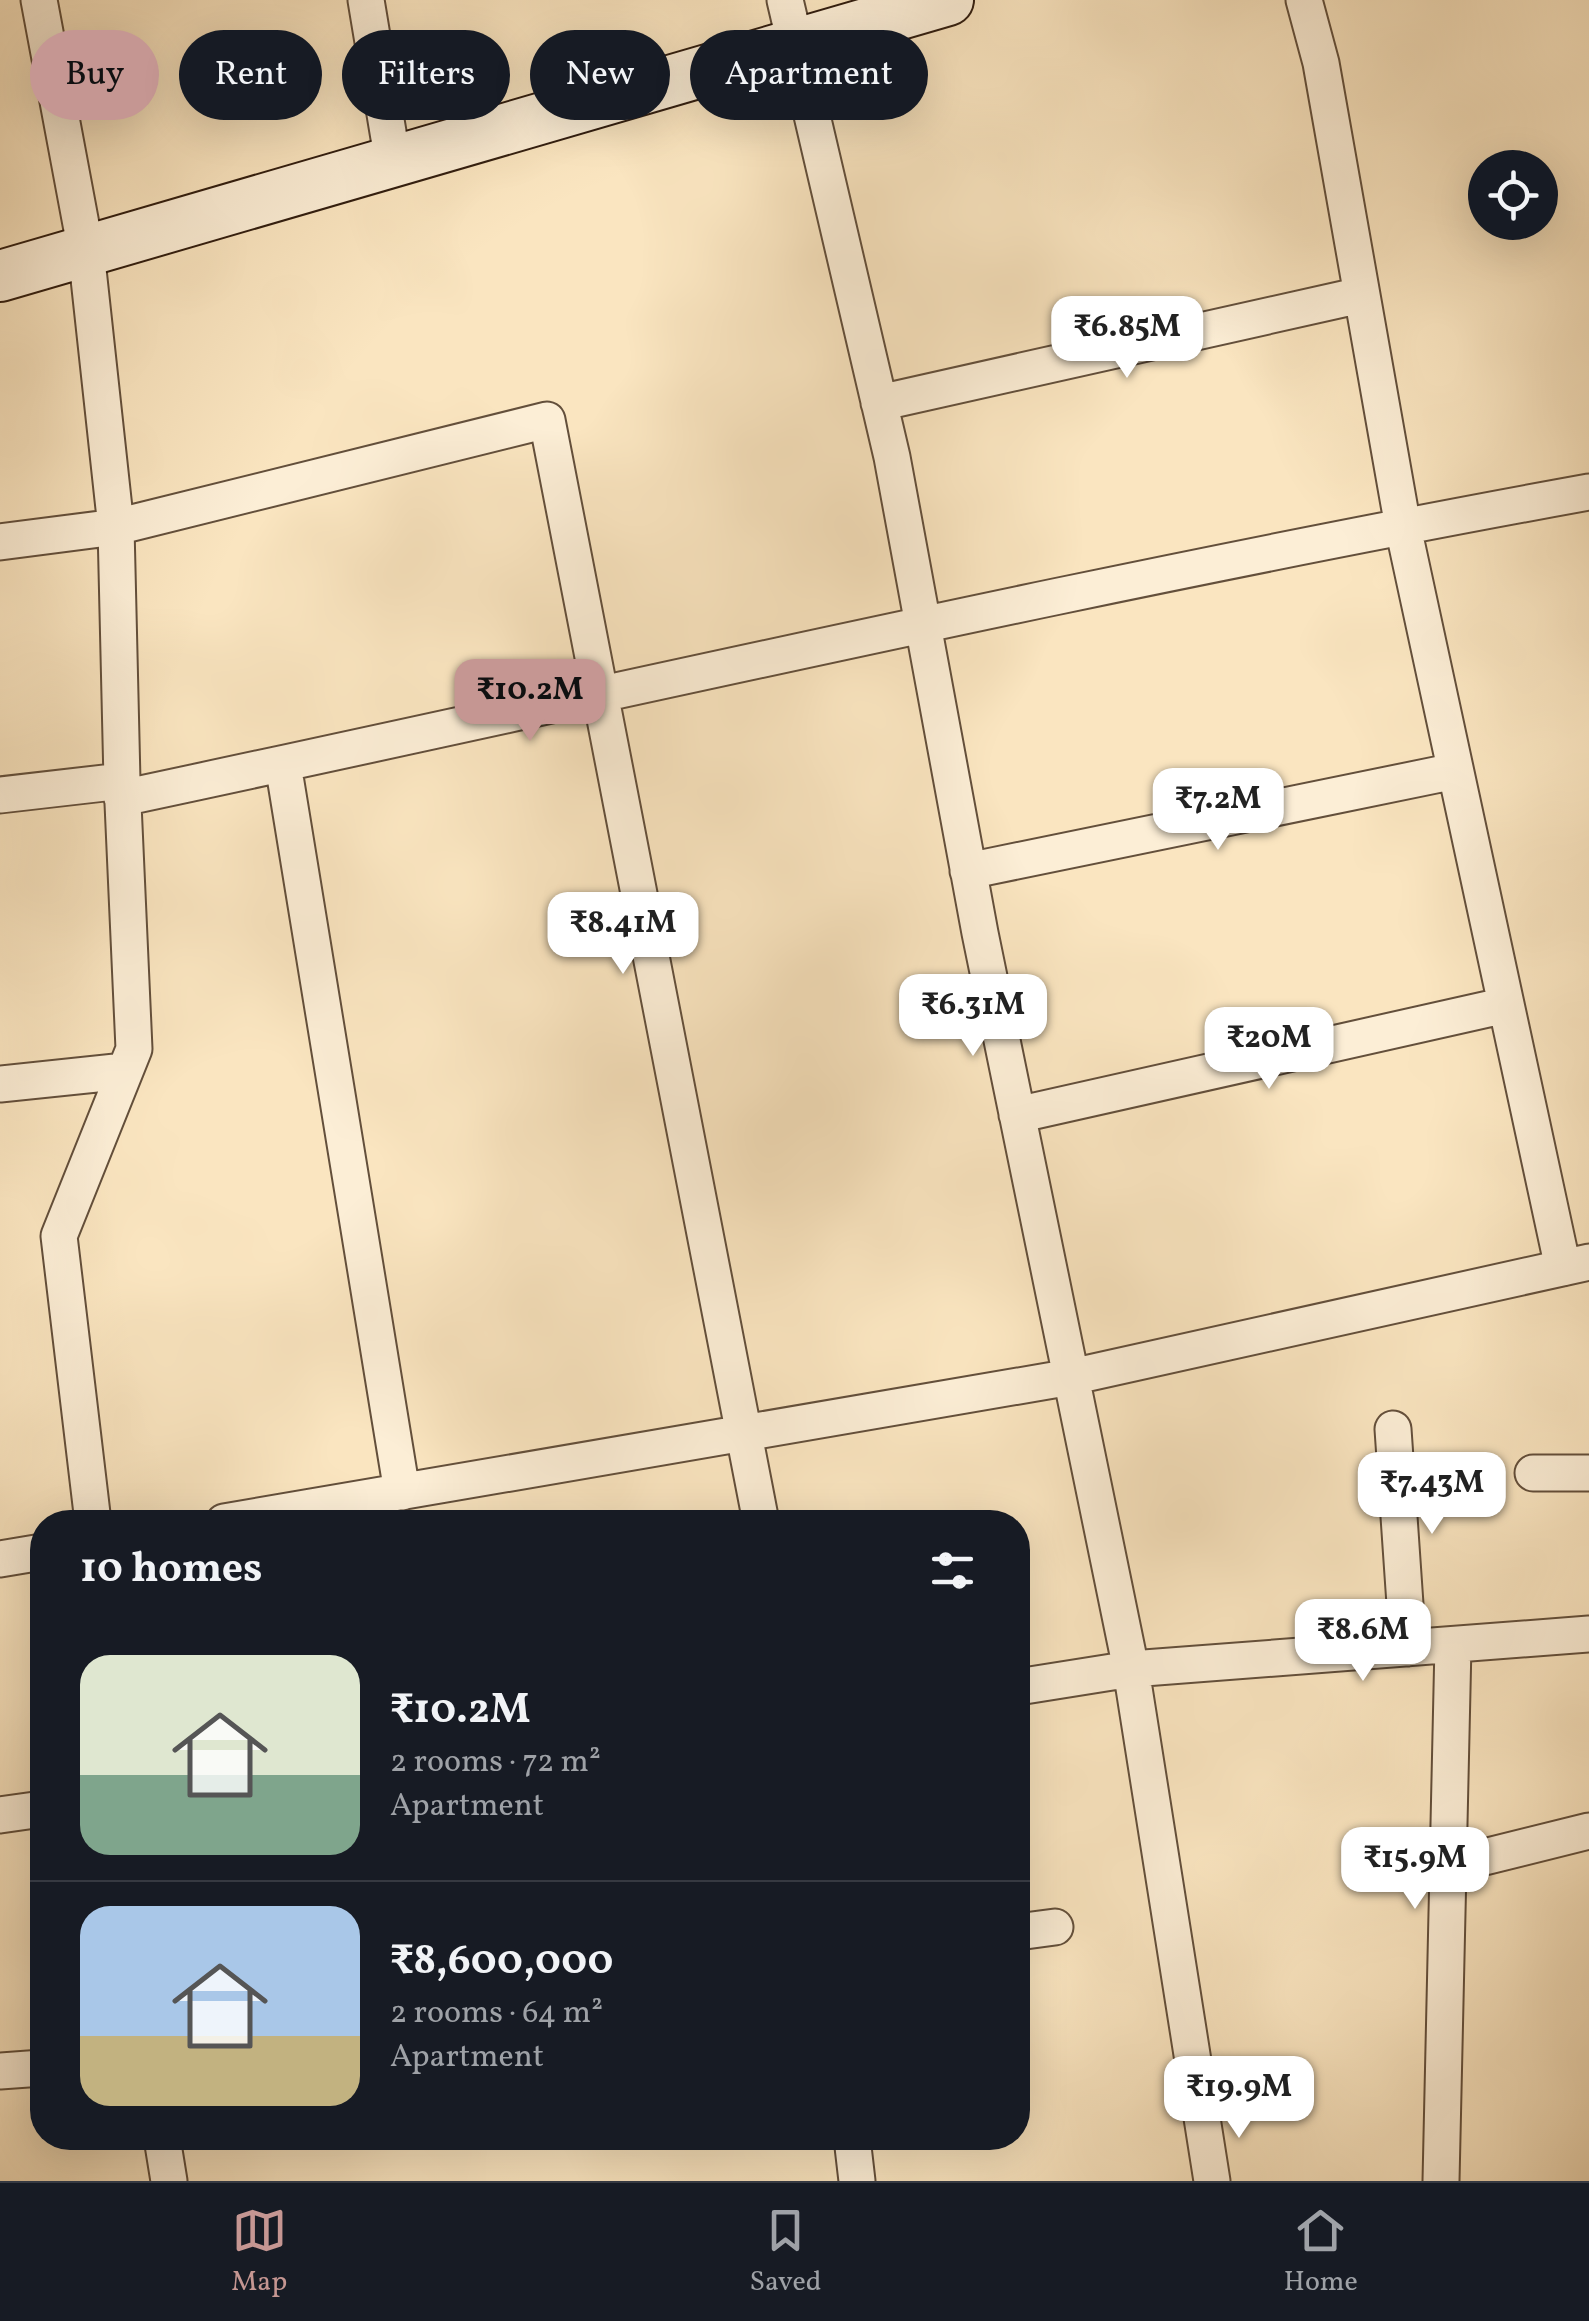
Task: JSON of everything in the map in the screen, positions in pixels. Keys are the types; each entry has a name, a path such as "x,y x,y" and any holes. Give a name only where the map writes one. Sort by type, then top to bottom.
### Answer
{"street":[{"path":"39,0 86,252 116,527 122,789 134,1049 59,1236 92,1510"},
{"path":"366,0 393,162"},
{"path":"0,276 393,162 790,22 948,0"},
{"path":"295,1510 1071,1377 1576,1265 1506,1004 1455,770 1403,527 1321,64 1304,0"},
{"path":"790,22 879,403 968,871 1131,1670 1212,2181"},
{"path":"879,403 1362,295"},
{"path":"0,542 116,527 547,420 758,1510"},
{"path":"0,796 122,789 283,764 923,622 1589,492"},
{"path":"283,764 402,1492"},
{"path":"968,871 1455,770"},
{"path":"1017,1115 1506,1004"},
{"path":"0,1084 125,1071"},
{"path":"1392,1429 1408,1648"},
{"path":"1533,1473 1589,1473"},
{"path":"0,1560 30,1554"},
{"path":"1030,1685 1131,1670 1589,1634"},
{"path":"1441,2181 1454,1645"},
{"path":"0,1815 30,1811"},
{"path":"1448,1866 1589,1831"},
{"path":"1030,1931 1056,1928"},
{"path":"0,2071 30,2069"},
{"path":"164,2150 169,2181"},
{"path":"853,2150 857,2181"}]}
